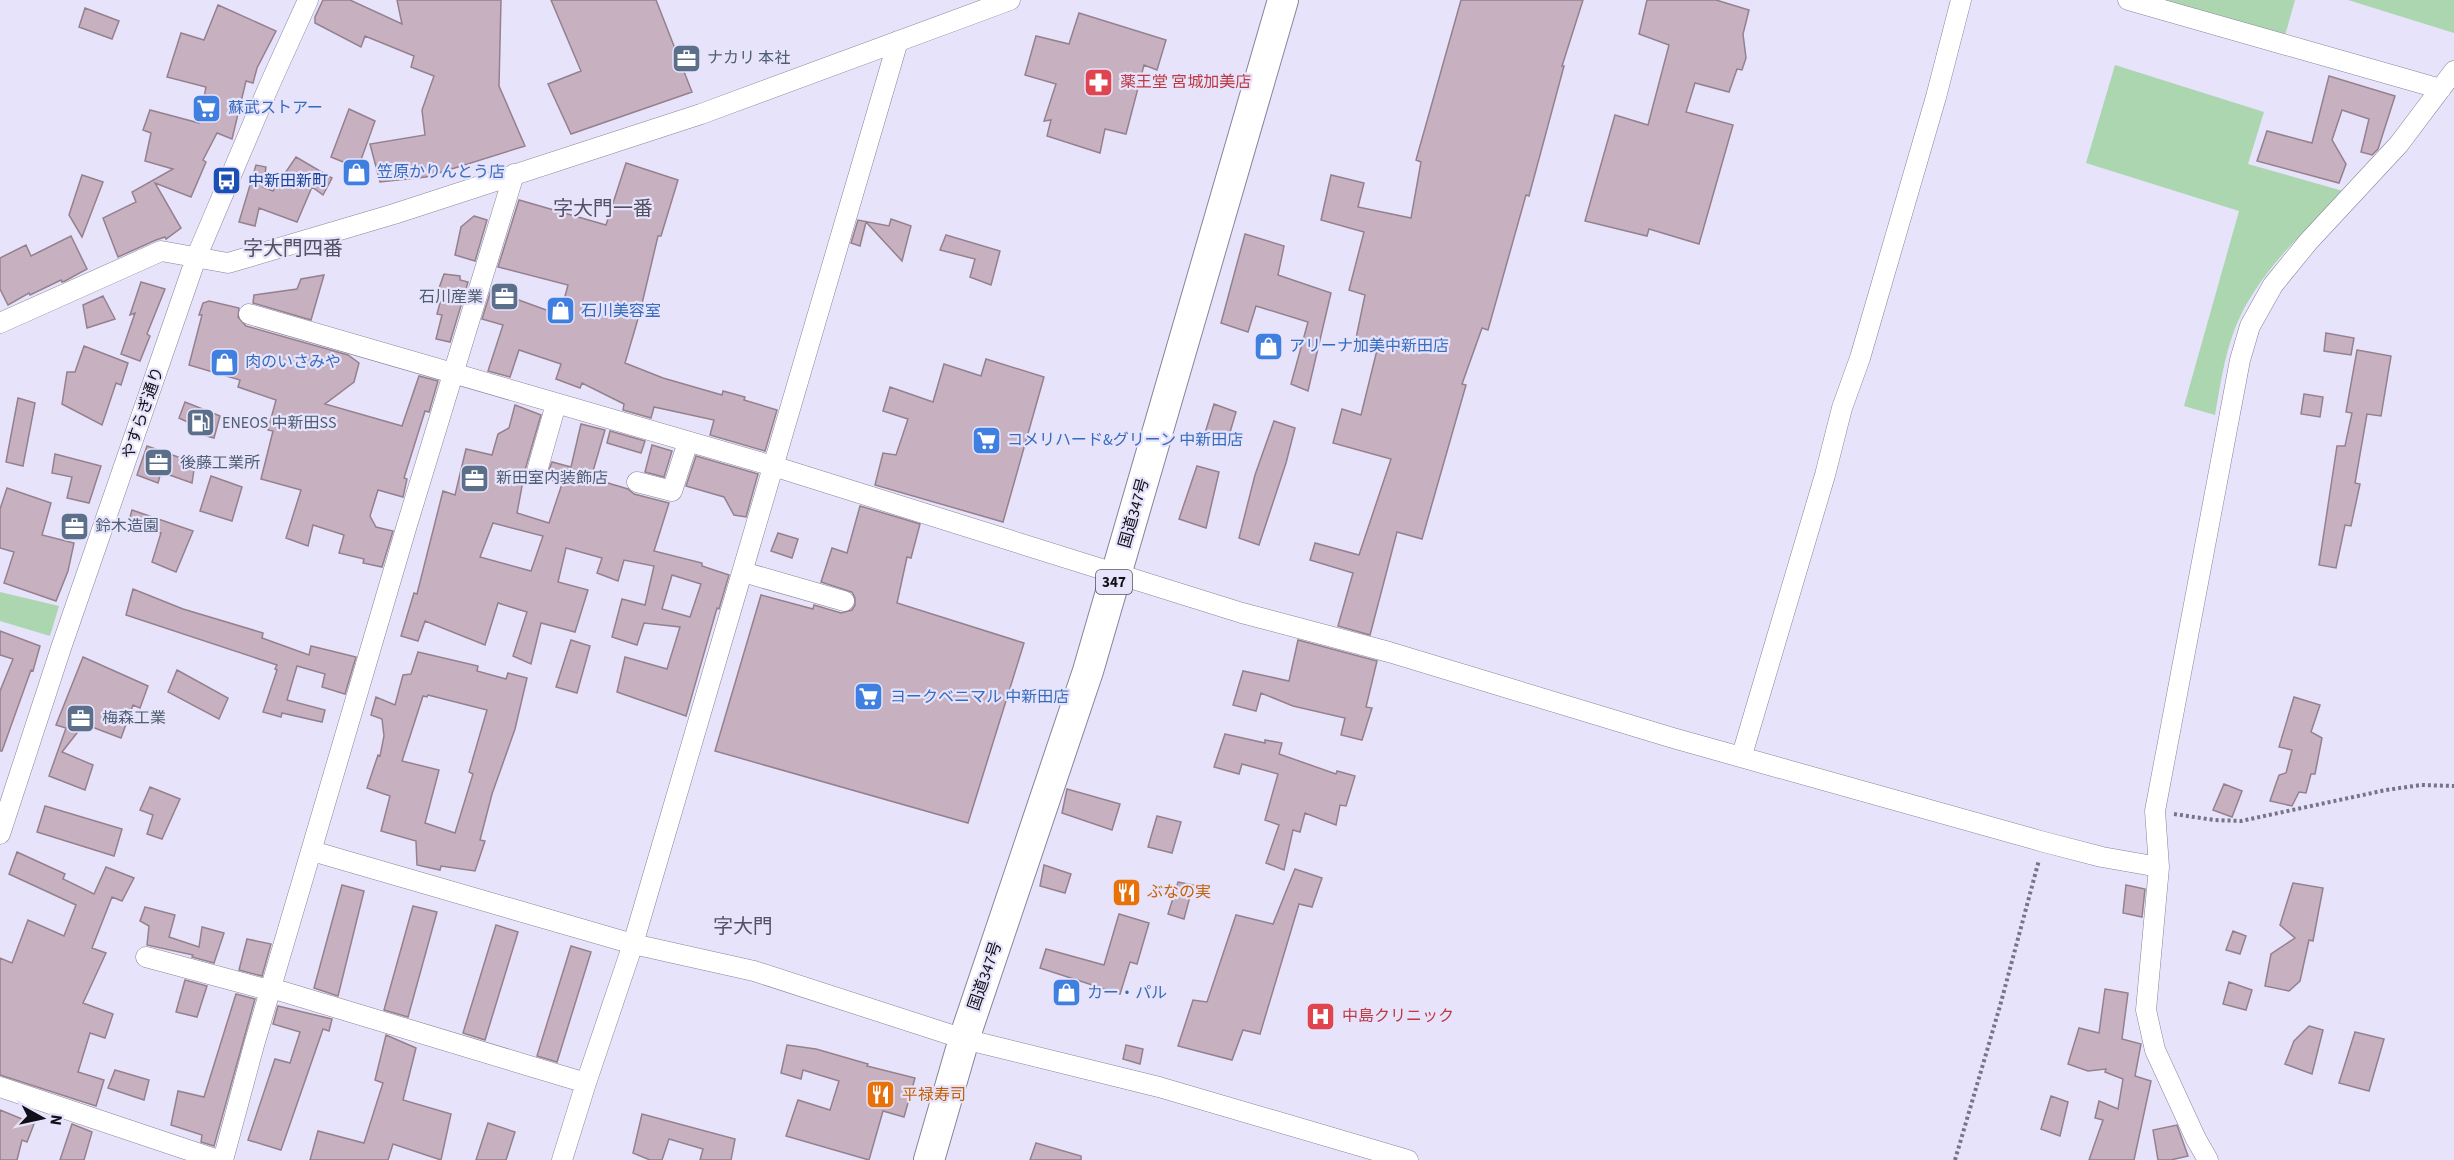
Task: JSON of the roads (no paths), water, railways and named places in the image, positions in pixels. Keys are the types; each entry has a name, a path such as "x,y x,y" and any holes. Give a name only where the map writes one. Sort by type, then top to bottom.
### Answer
{"highway":[{"name":"国道347号","path":"929,1160 964,1039 1088,671 1283,0"}],"street":[{"name":"やすらぎ通り","path":"0,834 61,648 196,258 308,0"},
{"path":"0,323 161,251 228,262 394,214 701,114 1010,0"},
{"path":"1742,755 1825,475 1842,408 1860,358 1936,97 1960,0"},
{"path":"2128,0 2441,89"},
{"path":"562,1160 633,944 898,41"},
{"path":"2208,1160 2155,1050 2146,1010 2159,867 2155,811 2240,360 2250,326 2273,285 2308,242 2399,144 2454,71"},
{"path":"0,1088 220,1160 453,372 514,174"},
{"path":"249,314 773,466 1242,613 1389,652 1662,735 1742,755 2044,842 2102,857 2159,867"},
{"path":"537,471 556,404"},
{"path":"637,483 672,491 688,442"},
{"path":"743,572 844,601"},
{"path":"312,851 633,944 754,971 964,1039 1159,1087 1408,1160"},
{"path":"146,957 261,988 271,988 586,1083"}],"place":[{"name":"ナカリ 本社","path":"686,58"},
{"name":"薬王堂 宮城加美店","path":"1099,82"},
{"name":"蘇武ストアー","path":"207,108"},
{"name":"笠原かりんとう店","path":"356,172"},
{"name":"中新田新町","path":"227,181"},
{"name":"石川産業","path":"504,297"},
{"name":"石川美容室","path":"560,311"},
{"name":"アリーナ加美中新田店","path":"1268,346"},
{"name":"肉のいさみや","path":"224,362"},
{"name":"ENEOS 中新田SS","path":"201,423"},
{"name":"コメリハード&グリーン 中新田店","path":"986,440"},
{"name":"後藤工業所","path":"159,463"},
{"name":"新田室内装飾店","path":"475,478"},
{"name":"鈴木造園","path":"74,526"},
{"name":"ヨークベニマル 中新田店","path":"869,697"},
{"name":"梅森工業","path":"81,718"},
{"name":"ぶなの実","path":"1126,892"},
{"name":"カー・パル","path":"1066,993"},
{"name":"中島クリニック","path":"1321,1016"},
{"name":"平禄寿司","path":"881,1095"}],"district":[{"name":"字大門一番","path":"603,209"},
{"name":"字大門四番","path":"293,249"},
{"name":"字大門","path":"743,927"}]}
